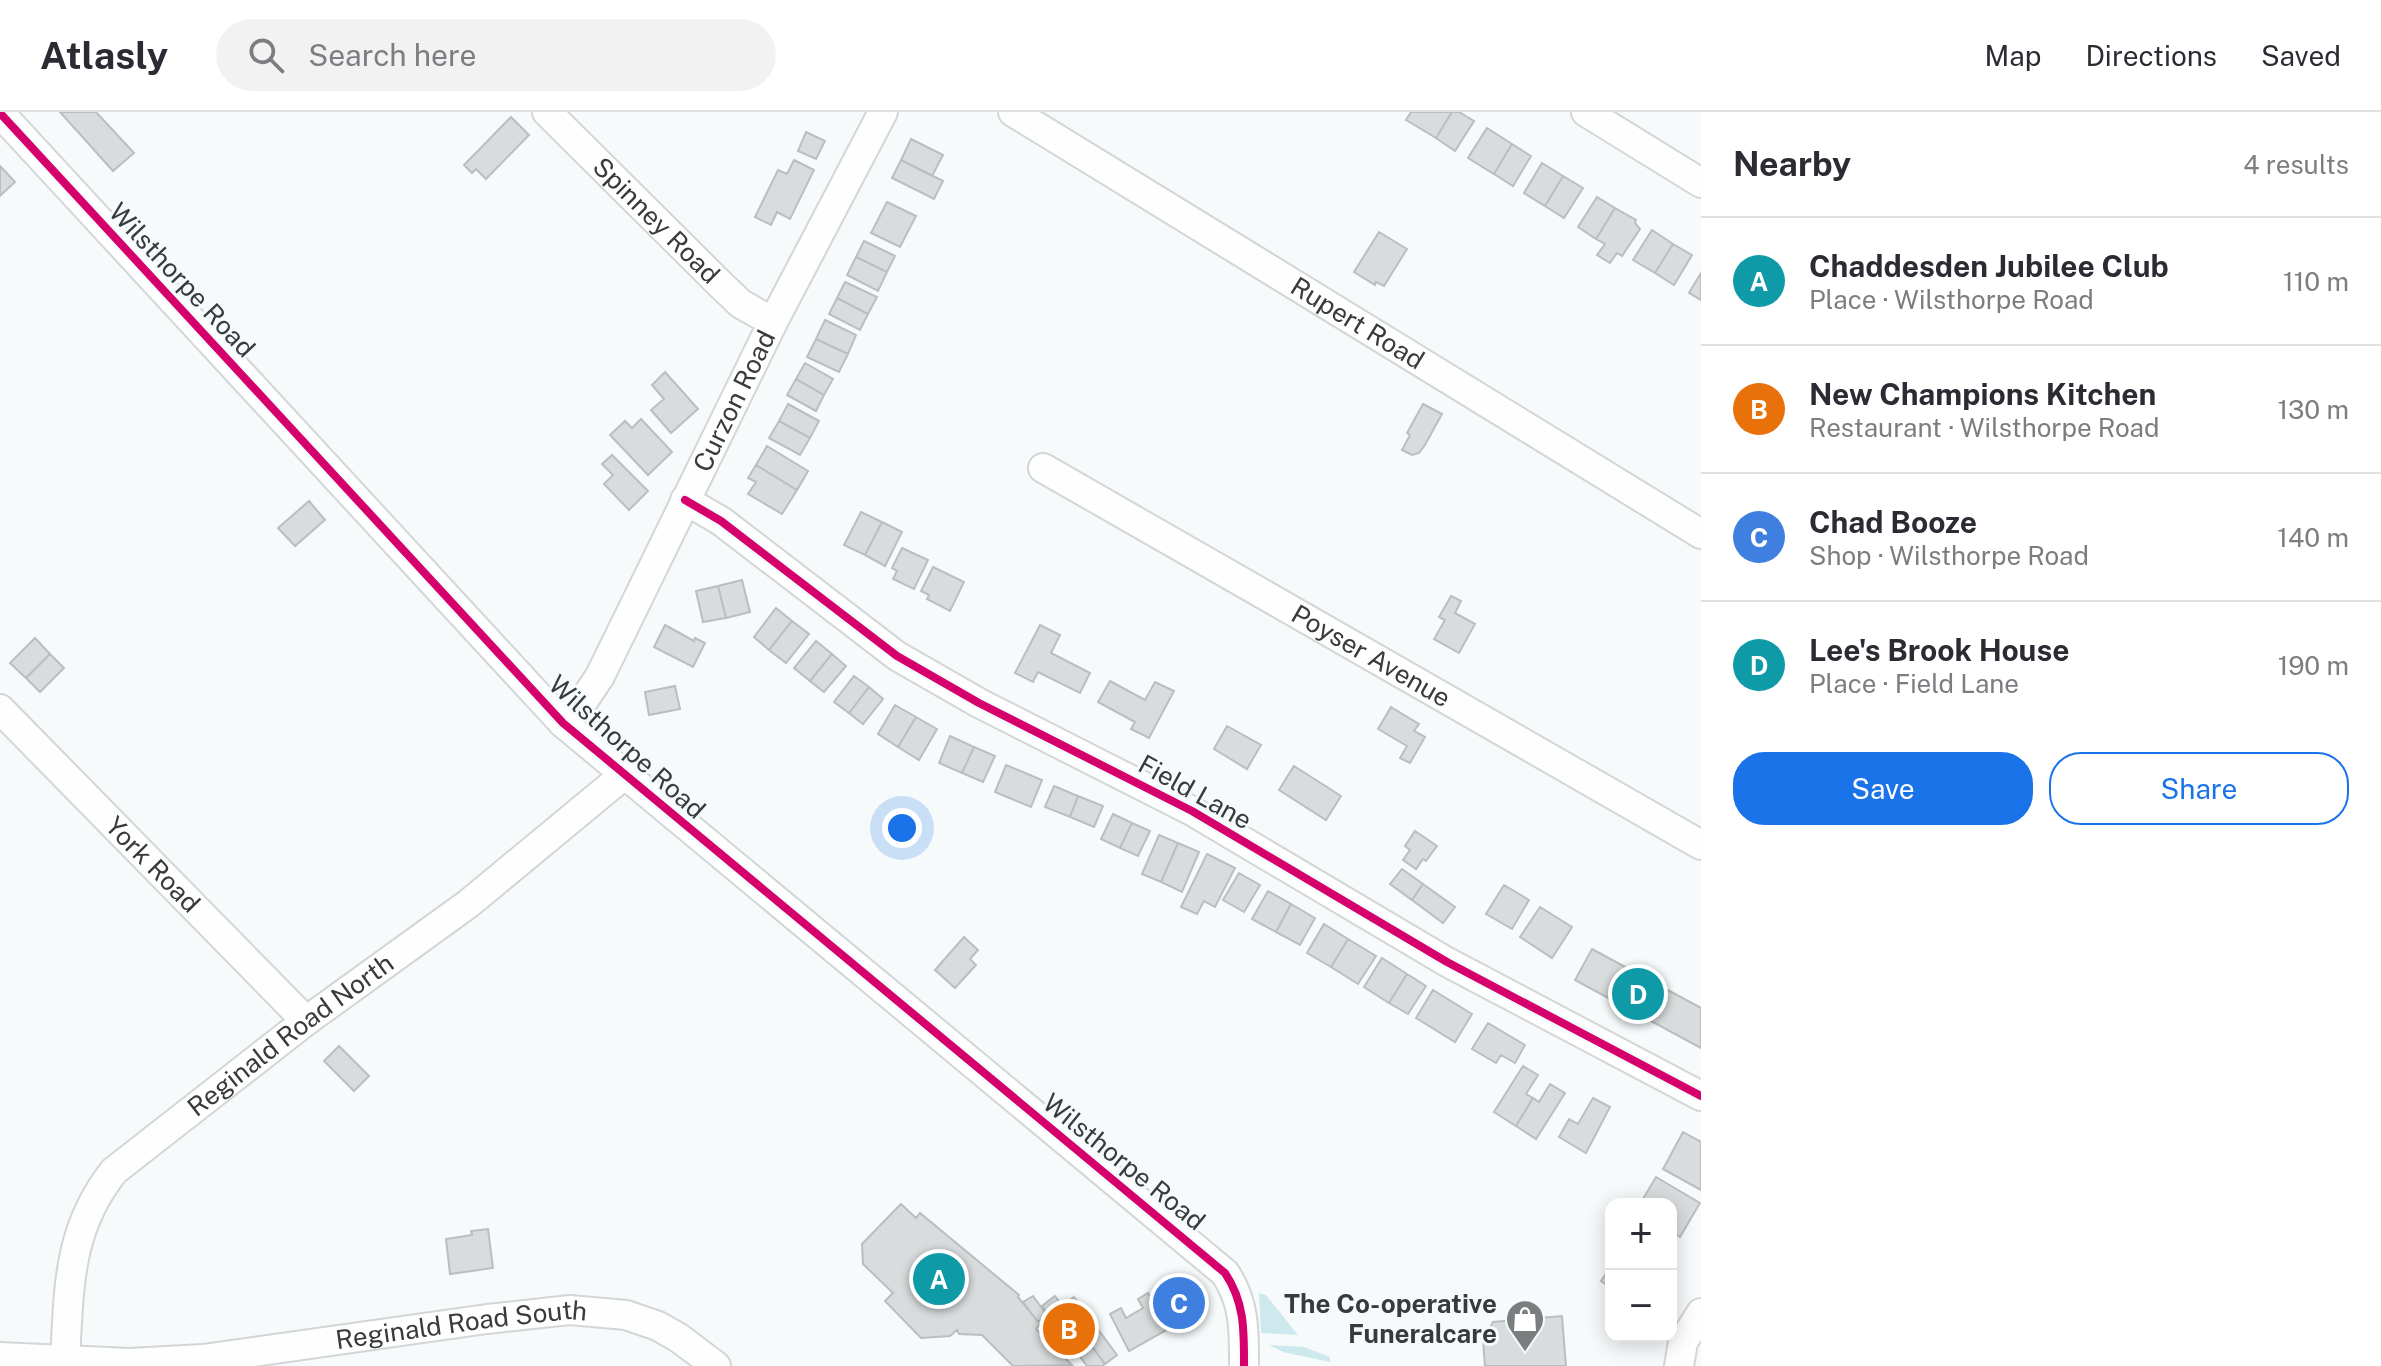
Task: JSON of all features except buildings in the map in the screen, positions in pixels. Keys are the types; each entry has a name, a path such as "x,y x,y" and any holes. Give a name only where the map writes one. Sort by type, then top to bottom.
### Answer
{"street":[{"name":"Spinney Road","path":"547,112 741,304 773,322"},
{"name":"Curzon Road","path":"563,723 600,676 773,322 883,112"},
{"name":"Rupert Road","path":"1013,112 1701,534"},
{"path":"1586,112 1701,183"},
{"name":"Wilsthorpe Road","path":"0,113 563,723 1225,1273 1240,1303 1244,1366"},
{"name":"Poyser Avenue","path":"1043,468 1701,845"},
{"name":"Field Lane","path":"685,500 721,521 897,656 979,703 1192,811 1447,962 1701,1096"},
{"name":"York Road","path":"0,709 306,1021"},
{"name":"Reginald Road North","path":"65,1360 73,1254 80,1228 102,1186 136,1152 306,1021 468,904 624,775"},
{"name":"Reginald Road South","path":"0,1357 129,1363 204,1362 487,1319 570,1310 626,1315 658,1326 716,1366"},
{"path":"1679,1366 1683,1342 1701,1313"}],"shaded area":[{"path":"1259,1293 1266,1295 1298,1335 1261,1333"},
{"path":"1269,1345 1304,1347 1330,1357 1330,1362 1283,1352"}],"cycle path":[{"path":"0,113 563,723 1225,1273 1240,1306 1244,1366"},
{"path":"685,500 721,521 897,656 979,703 1192,811 1447,962 1701,1096"}],"place":[{"name":"Lee's Brook House","path":"1638,994"},
{"name":"Chaddesden Jubilee Club","path":"939,1279"},
{"name":"Chad Booze","path":"1179,1303"},
{"name":"New Champions Kitchen","path":"1069,1329"},
{"name":"The Co-operative Funeralcare","path":"1525,1353"}]}
